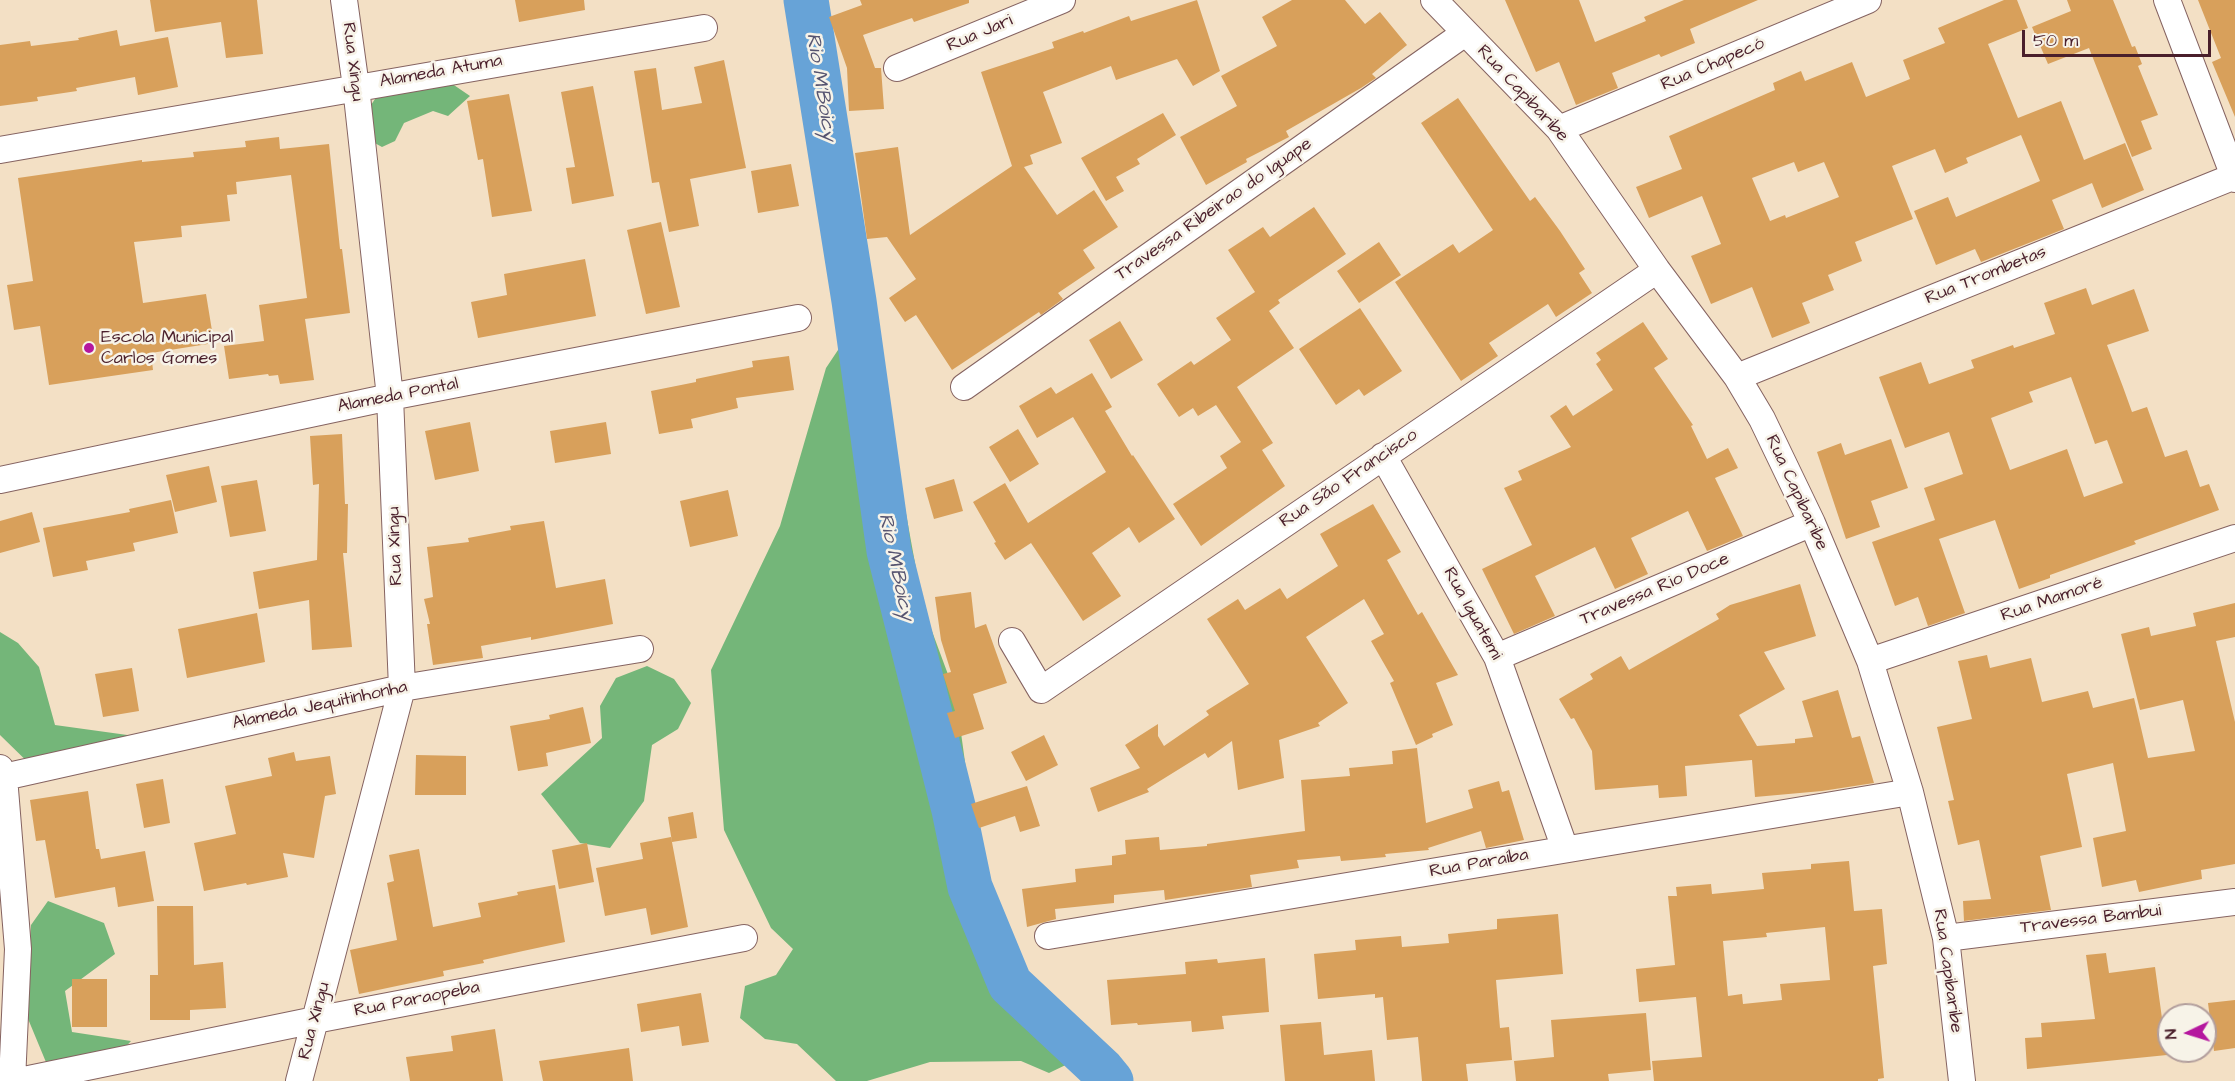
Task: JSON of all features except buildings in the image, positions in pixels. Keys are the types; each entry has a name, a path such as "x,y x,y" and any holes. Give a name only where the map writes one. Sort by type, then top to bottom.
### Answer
{"street":[{"name":"Rua Xingu","path":"299,1081 402,688 390,397 356,87 344,0"},
{"name":"Rua Jari","path":"897,68 1062,0"},
{"name":"Rua Capibaribe","path":"1434,0 1559,129 1657,270 1737,377 1762,420 1812,523 1870,661 1910,792 1946,938 1962,1081"},
{"name":"Rua Chapecó","path":"1559,129 1868,0"},
{"path":"2167,0 2235,177"},
{"name":"Alameda Atuma","path":"0,150 704,28"},
{"name":"Travessa Ribeirao do Iguape","path":"964,387 1465,33"},
{"name":"Rua Trombetas","path":"1737,377 2235,177"},
{"name":"Rua São Francisco","path":"1012,641 1041,690 1657,270"},
{"name":"Alameda Pontal","path":"0,480 390,397 798,318"},
{"name":"Rua Iguatemi","path":"1383,456 1497,657 1565,849"},
{"name":"Travessa Rio Doce","path":"1497,657 1812,523"},
{"name":"Rua Mamoré","path":"1870,661 2235,538"},
{"name":"Alameda Jequitinhonha","path":"2,772 402,688 640,649"},
{"path":"2,772 12,1081"},
{"name":"Rua Paraíba","path":"1048,936 1910,792"},
{"name":"Travessa Bambui","path":"1946,938 2235,902"},
{"name":"Rua Paraopeba","path":"19,1081 315,1020 744,938"}],"green space":[{"path":"448,81 470,96 448,116 433,111 404,123 395,141 382,147 371,141 363,117 377,96"},
{"path":"844,341 875,343 923,607 956,696 985,909 1012,962 1058,1003 1074,1061 1049,1073 1021,1061 930,1062 867,1081 836,1081 797,1044 765,1039 740,1018 745,986 776,975 793,949 771,928 724,830 711,670 780,526 826,368"},
{"path":"0,632 18,643 39,667 55,725 149,738 41,775 0,735"},
{"path":"647,666 674,679 691,703 678,729 652,745 644,801 610,848 580,843 541,794 602,738 600,706 616,678"},
{"path":"48,901 104,923 115,954 65,991 72,1032 131,1041 109,1065 48,1067 26,1014 31,925"}],"waterway":[{"name":"Rio M'Boicy","path":"806,0 854,301 889,551 954,810 970,887 1010,984 1111,1081"}],"place":[{"name":"Escola Municipal Carlos Gomes","path":"89,348"}]}
